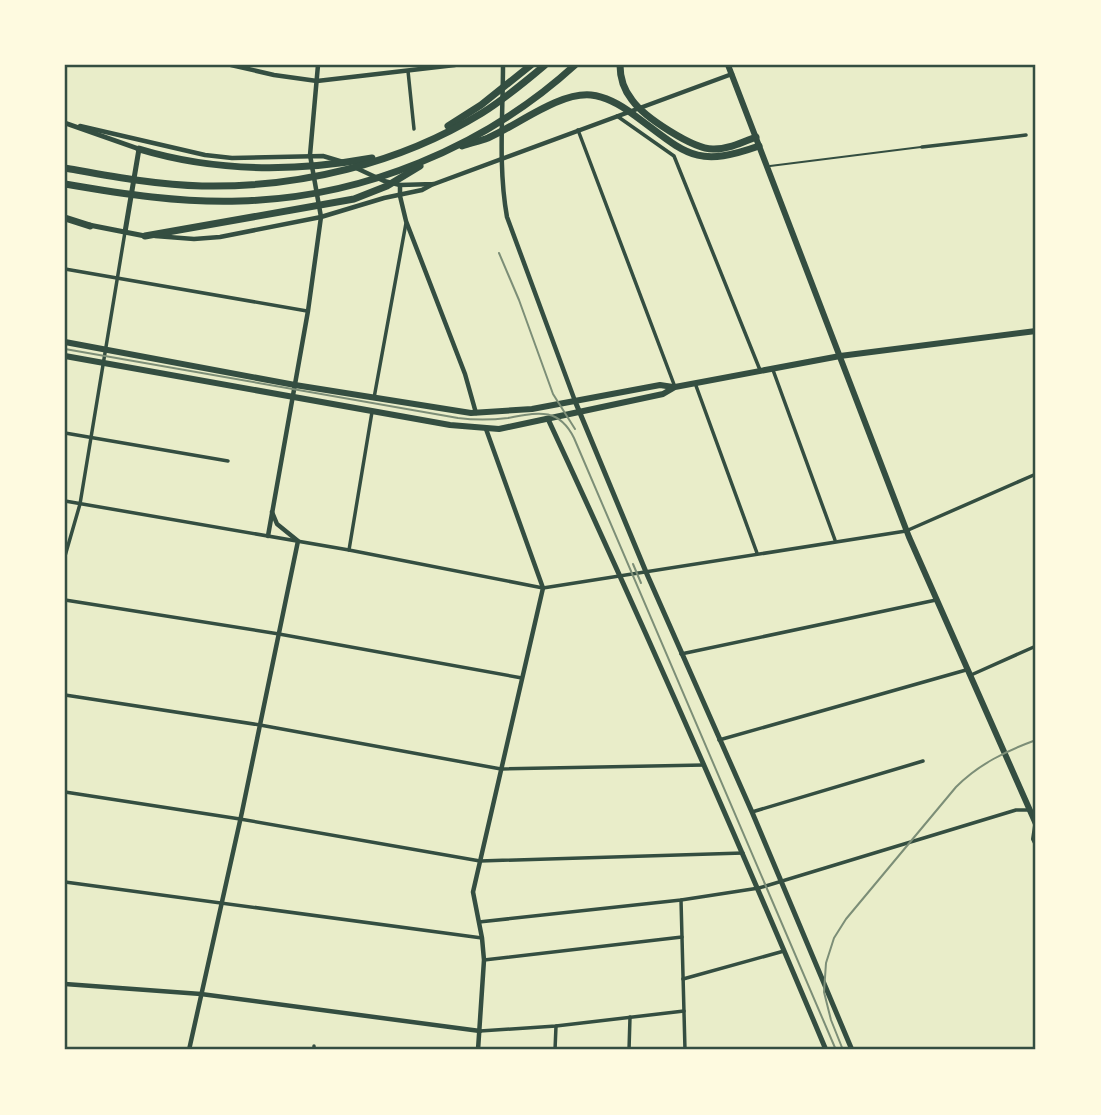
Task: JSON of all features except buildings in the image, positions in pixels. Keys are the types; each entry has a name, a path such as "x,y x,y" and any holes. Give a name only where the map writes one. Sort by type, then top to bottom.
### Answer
{"highway":[{"path":"410,148 481,105 531,65"},
{"path":"65,168 162,183 242,186 311,177 364,165 410,148 482,113 545,65"},
{"path":"145,236 332,204 368,195 532,99 575,65"},
{"path":"620,65 621,79 632,100 683,139 704,149 716,149 731,147 756,137"},
{"path":"448,150 487,139 542,110 579,95 606,98 691,154 709,158 726,157 759,146"},
{"path":"139,149 168,158 220,166 290,167 397,153"},
{"path":"65,184 163,199 242,201 284,198 352,185 440,155"},
{"path":"65,219 90,226"}],"main road":[{"path":"728,65 906,531 1033,810 1036,844"},
{"path":"65,122 139,149 125,232"},
{"path":"90,226 145,236"},
{"path":"65,342 295,385 476,413 520,410 660,385 675,387 840,356 1036,331"},
{"path":"65,356 372,412 486,429 550,423 579,413 663,394 675,387"},
{"path":"575,401 852,1050"},
{"path":"562,403 547,414 550,423 743,853 826,1050"}],"street":[{"path":"231,65 317,81 455,65"},
{"path":"268,536 308,311 321,217 310,155 318,65"},
{"path":"503,65 502,160 503,198 507,217 575,401"},
{"path":"408,71 414,130"},
{"path":"145,236 194,239 220,237 321,217 422,190 732,74"},
{"path":"617,116 674,156 760,370"},
{"path":"76,125 221,157 310,155 336,158 384,181 400,185 434,184"},
{"path":"578,130 675,387"},
{"path":"922,147 1026,135"},
{"path":"400,185 406,221 465,374 476,413"},
{"path":"374,398 406,221"},
{"path":"65,556 80,504 125,232"},
{"path":"65,268 308,311"},
{"path":"772,368 835,540"},
{"path":"695,383 757,553"},
{"path":"349,550 372,412"},
{"path":"478,1050 484,960 480,922 473,892 543,588 486,429"},
{"path":"65,433 228,461"},
{"path":"65,501 349,550 543,588 835,540 906,531 1036,474"},
{"path":"272,512 277,524 298,541"},
{"path":"189,1050 298,541"},
{"path":"65,600 279,634 523,678"},
{"path":"681,653 937,600"},
{"path":"719,740 970,672 1036,646"},
{"path":"65,695 260,725 501,769 704,765"},
{"path":"752,812 923,761"},
{"path":"65,792 480,861 743,853"},
{"path":"480,922 681,900 758,888 1016,810 1033,810"},
{"path":"65,882 482,938"},
{"path":"681,900 685,1050"},
{"path":"484,960 682,937"},
{"path":"683,979 784,951"},
{"path":"65,984 201,994 480,1031 556,1026 684,1011"},
{"path":"629,1050 630,1017"},
{"path":"555,1050 556,1026"}],"lane":[{"path":"767,166 922,147"}],"tram line":[{"path":"499,253 553,394 575,429"},
{"path":"65,349 458,418 495,419 545,414 561,421 574,438 836,1050"}],"railway":[{"path":"633,564 641,583"},
{"path":"843,1050 824,992 826,963 834,938 846,919 956,787 993,759 1036,740"}]}
